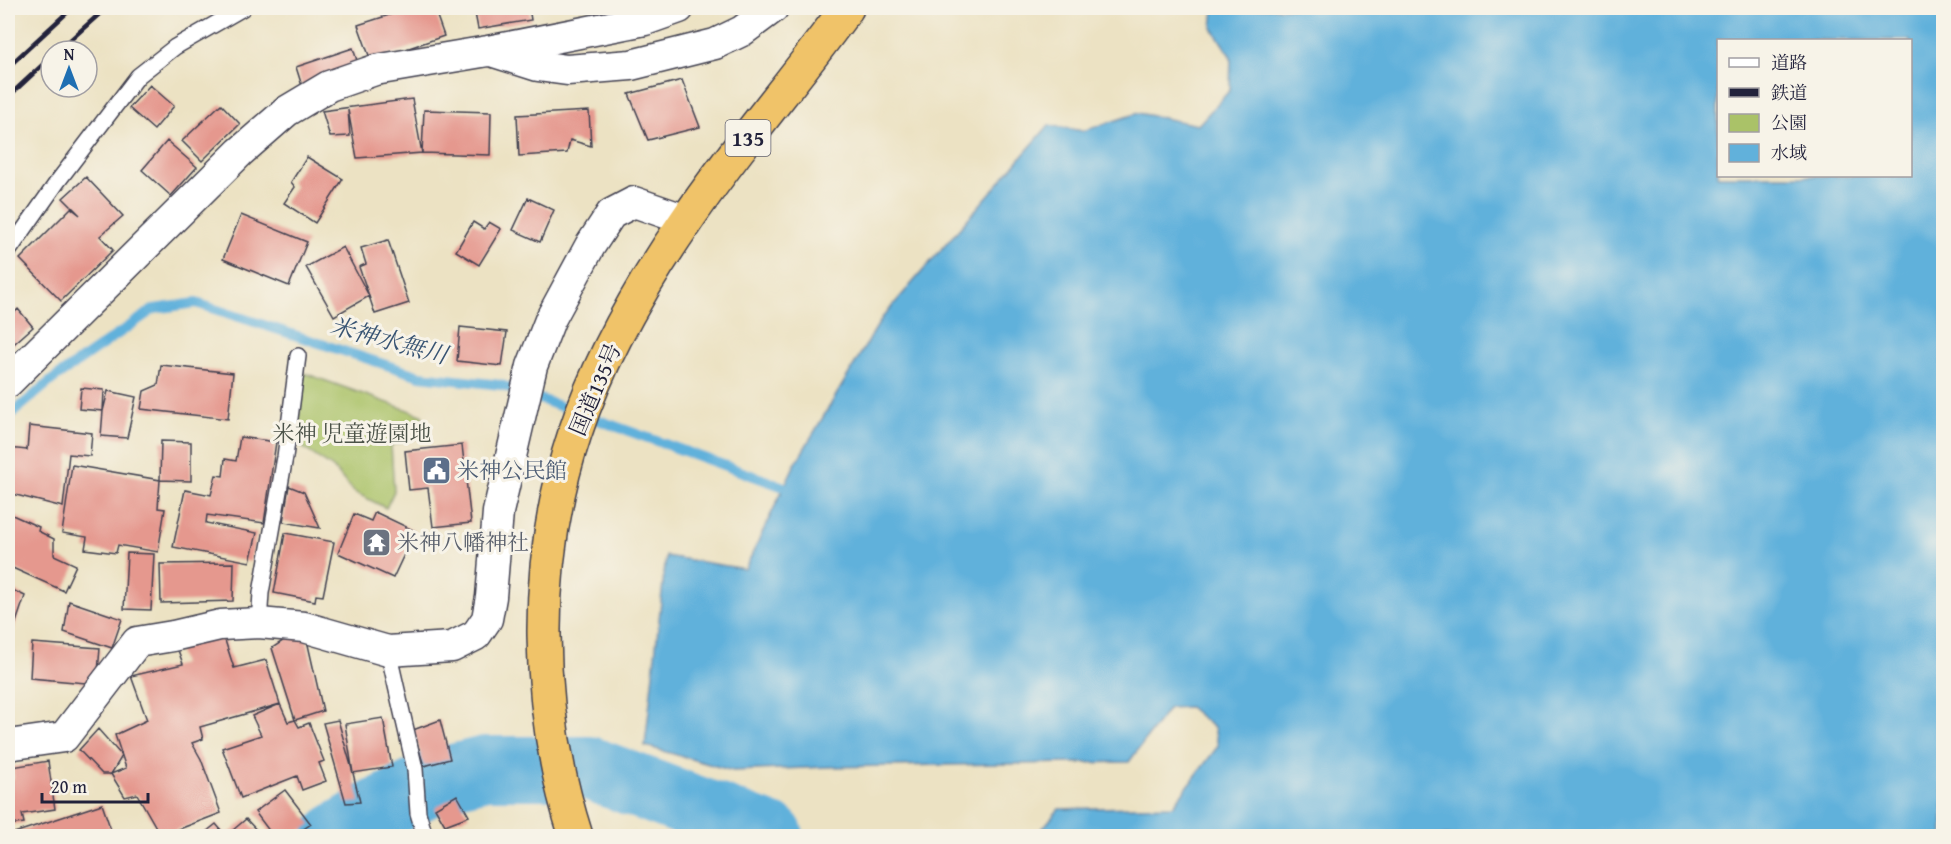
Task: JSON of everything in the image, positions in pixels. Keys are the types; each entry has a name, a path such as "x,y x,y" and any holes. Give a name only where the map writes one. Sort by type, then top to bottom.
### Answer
{"highway":[{"name":"国道135号","path":"572,823 556,765 548,707 545,606 548,565 557,505 572,443 586,401 617,335 653,271 686,220 847,8"}],"street":[{"path":"8,382 240,152 287,111 329,86 375,70 488,51 645,20 679,8"},
{"path":"488,51 538,66 567,70 631,65 715,44 742,31 773,8"},
{"path":"8,745 64,737 137,642 220,625 259,624 304,627 388,651 452,647 476,635 487,619 498,512 519,414 532,366 550,320 590,246 611,214 634,202 686,220"}],"lane":[{"path":"8,252 58,181 138,76 175,47 243,8"},
{"path":"259,624 261,593 285,457 298,356"},
{"path":"388,651 415,769 418,813 425,837"}],"green space":[{"name":"米神 児童遊園地","path":"304,373 422,415 427,435 391,445 394,491 386,508 354,492 333,468 296,443"}],"water":[{"path":"1214,8 1943,8 1943,836 1036,836 1059,809 1173,806 1218,746 1214,728 1189,707 1169,708 1129,762 828,767 733,771 645,746 666,556 745,569 794,466 882,318 1049,125 1083,131 1138,113 1198,125 1230,90 1231,57 1212,28"}],"building":[{"path":"411,8 434,8 444,36 371,61 358,25"},
{"path":"474,8 529,8 531,20 478,29"},
{"path":"353,48 359,67 302,86 296,67"},
{"path":"682,80 700,127 648,140 629,94"},
{"path":"150,85 174,106 154,130 129,108"},
{"path":"412,99 422,153 357,158 348,110 350,136 330,137 322,111"},
{"path":"221,104 240,124 202,161 182,141"},
{"path":"424,110 491,112 490,155 422,153"},
{"path":"589,111 591,146 570,140 567,153 519,156 517,115"},
{"path":"167,141 197,167 171,196 142,170"},
{"path":"307,157 343,179 315,223 284,203 295,187 291,182"},
{"path":"86,177 123,216 100,236 113,250 61,301 20,259 71,208 80,215 63,198"},
{"path":"528,198 554,210 540,242 513,230"},
{"path":"241,215 307,242 289,286 223,259"},
{"path":"473,222 484,229 489,222 501,229 479,265 456,251"},
{"path":"388,240 409,303 375,314 359,267 366,264 361,248"},
{"path":"343,247 369,296 334,316 306,267"},
{"path":"18,309 33,327 8,349 8,319"},
{"path":"460,327 507,332 502,366 457,361"},
{"path":"161,365 233,373 228,419 141,409 144,391 158,385"},
{"path":"81,388 104,390 103,411 79,409"},
{"path":"108,391 136,397 127,438 101,436 103,411"},
{"path":"29,426 92,433 90,456 69,454 63,507 8,493 8,448 27,450"},
{"path":"240,437 276,442 264,523 207,515 206,523 257,533 250,562 173,547 185,490 211,495 216,475 223,476 225,459 236,461"},
{"path":"161,441 191,442 191,481 160,480"},
{"name":"米神公民館","path":"462,445 471,523 433,527 428,488 409,490 405,451"},
{"path":"72,465 160,480 158,508 165,509 158,552 118,545 116,553 85,549 87,537 62,533"},
{"path":"289,486 304,492 320,528 283,522"},
{"name":"米神八幡神社","path":"375,512 415,531 393,578 338,553 354,514 371,521"},
{"path":"8,513 39,527 38,531 54,539 54,555 76,565 64,591 8,566"},
{"path":"285,533 334,542 323,596 316,595 315,601 274,593"},
{"path":"127,553 154,554 151,610 124,609"},
{"path":"234,563 233,601 161,603 160,564"},
{"path":"8,588 25,596 8,646"},
{"path":"69,601 122,619 112,648 64,632"},
{"path":"220,625 234,668 266,660 280,704 200,727 203,739 192,743 201,759 221,813 161,836 137,794 125,797 111,774 126,768 115,735 147,720 131,676 183,664 173,636"},
{"path":"304,627 323,711 295,720 272,648"},
{"path":"32,643 100,648 97,684 30,678"},
{"path":"280,704 288,722 295,720 299,727 309,723 324,761 319,763 326,781 302,790 297,776 241,798 222,748 261,735 252,716"},
{"path":"383,718 392,767 353,773 345,724"},
{"path":"338,720 360,802 346,803 323,723"},
{"path":"440,720 450,759 424,766 413,730"},
{"path":"98,729 122,756 111,774 102,774 79,750"},
{"path":"48,761 55,809 22,814 24,823 8,825 8,780 14,779 12,767"},
{"path":"285,790 311,824 293,836 273,836 255,812"},
{"path":"457,795 469,816 445,825 435,808"},
{"path":"102,804 113,836 8,836 8,835"},
{"path":"246,819 262,836 226,836"},
{"path":"216,824 226,836 201,836"}],"waterway":[{"name":"米神水無川","path":"8,417 52,380 154,309 196,303 420,376 501,385 784,487"},
{"path":"335,836 437,780 485,768 589,768 772,836"}],"railway":[{"path":"8,67 72,8"},
{"path":"71,39 106,8"},
{"path":"8,97 39,68"}],"place":[{"name":"米神公民館","path":"436,470"},
{"name":"米神八幡神社","path":"376,542"}]}
